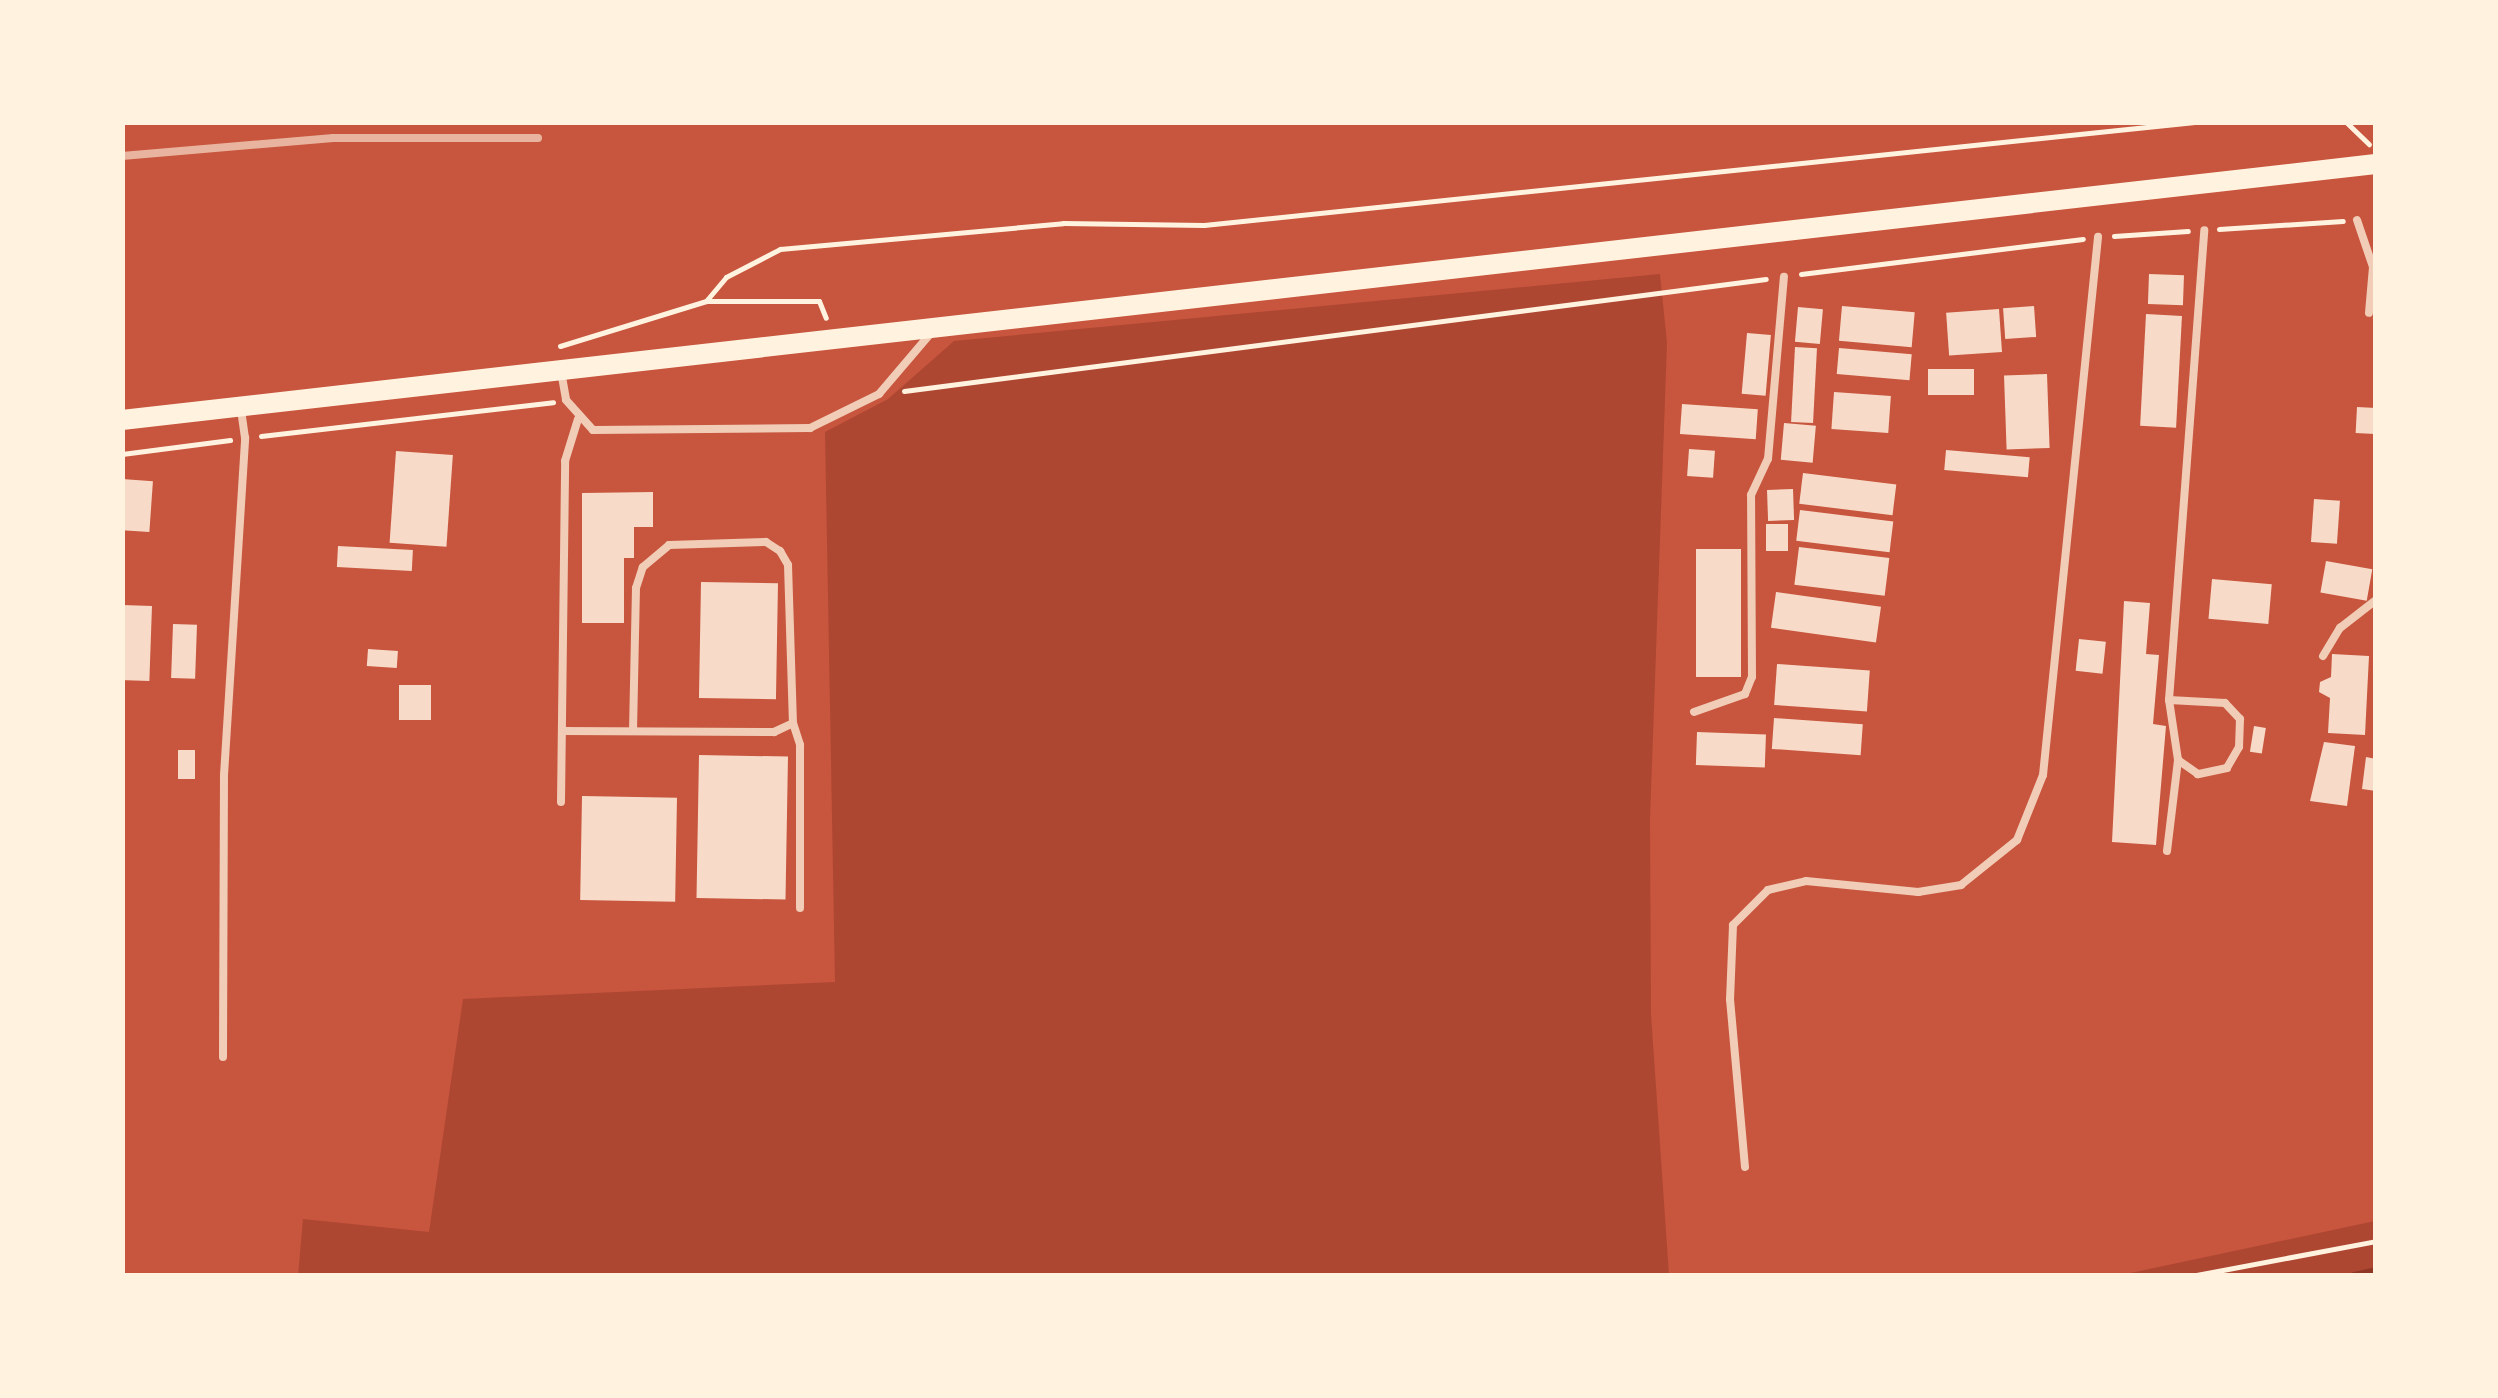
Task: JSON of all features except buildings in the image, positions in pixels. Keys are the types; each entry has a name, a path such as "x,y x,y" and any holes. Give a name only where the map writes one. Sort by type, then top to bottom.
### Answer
{"main road":[{"path":"122,420 835,339 932,332 2376,164"}],"lane":[{"path":"2357,220 2373,267 2369,313"},
{"path":"2168,851 2178,760 2169,700 2204,230"},
{"path":"1745,1167 1730,1000 1733,925 1768,890 1806,881 1918,892 1962,884 2017,840 2044,775 2098,238"},
{"path":"1694,712 1744,694 1752,677 1752,495 1768,458 1784,276"},
{"path":"561,371 566,400 578,418 594,430 810,428 879,394 932,332"},
{"path":"223,1057 224,775 246,438 240,406"},
{"path":"561,802 565,460 578,418"},
{"path":"633,731 636,588 643,567 669,544 766,542 780,551 788,565 793,723 800,745 800,908"},
{"path":"2322,656 2340,628 2376,600"},
{"path":"2169,700 2225,703 2240,718 2239,747 2227,768 2198,774 2178,760"},
{"path":"562,731 774,732 793,723"}],"path":[{"path":"706,301 726,277 780,249 1063,223 1204,225 2195,122"},
{"path":"2346,122 2376,155"},
{"path":"879,394 2098,238 2357,220"},
{"path":"533,374 562,344 706,301 819,301 835,339"},
{"path":"122,454 566,400"},
{"path":"2191,1276 2376,1241"}],"shaded area":[{"path":"1660,274 1667,343 1650,820 1651,1014 1669,1275 298,1276 303,1219 429,1232 463,999 835,982 825,432 888,399 954,341"},
{"path":"2375,1221 2375,1275 2121,1275"}],"waterway":[{"path":"2354,1276 2376,1271"}],"railway":[{"path":"122,156 333,138 538,138"}]}
